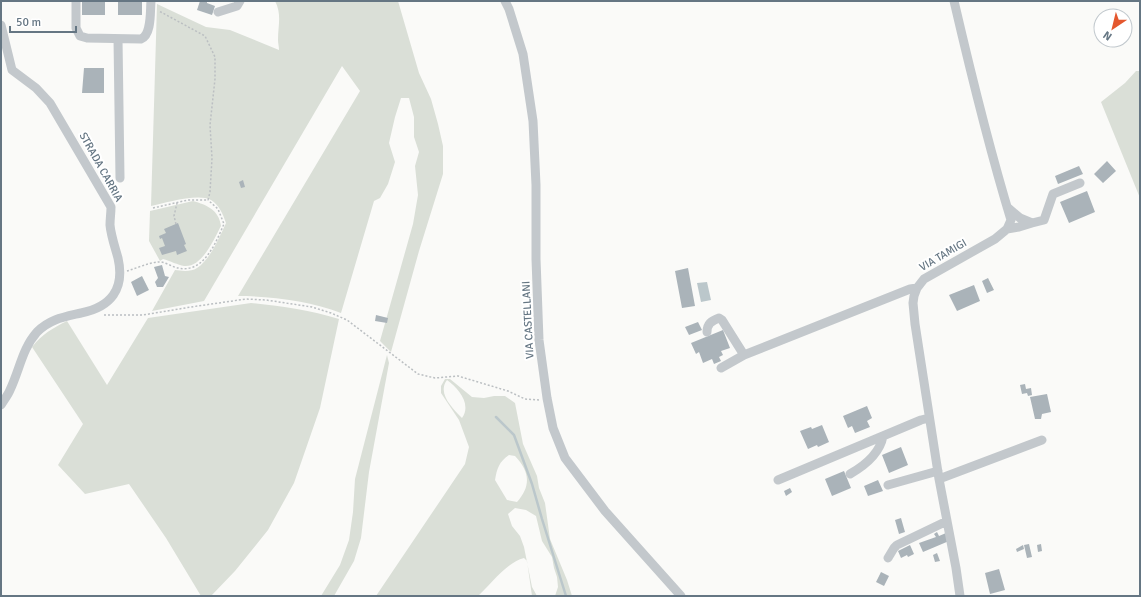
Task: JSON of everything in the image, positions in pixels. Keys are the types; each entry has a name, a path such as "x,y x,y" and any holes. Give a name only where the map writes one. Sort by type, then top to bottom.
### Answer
{"street":[{"path":"76,1 76,28 80,36 87,38 141,39 146,37 148,32 151,4"},
{"path":"218,12 237,6 240,1"},
{"name":"VIA CASTELLANI","path":"505,1 509,9 523,54 533,121 536,185 536,259 539,340 547,400 553,428 565,458 605,511 681,596"},
{"path":"954,1 973,79 1011,220 1007,229"},
{"name":"STRADA CARRIA","path":"1,25 12,70 36,88 50,103 111,207 110,226 120,274 117,291 108,301 94,309 51,321 38,332 26,348 10,390 1,405"},
{"path":"118,39 120,178"},
{"path":"1007,229 1044,220 1053,194 1080,183"},
{"path":"1007,207 1020,218 1032,223"},
{"name":"VIA TAMIGI","path":"960,596 938,475 919,355 913,304 917,288 924,279 995,239 1007,229"},
{"path":"721,368 744,355 910,289 917,288"},
{"path":"707,332 707,327 711,322 719,318 722,320 744,355"},
{"path":"778,480 929,418"},
{"path":"850,474 863,466 874,454 882,442 883,436"},
{"path":"888,485 938,475 1042,440"},
{"path":"888,558 894,548 898,545 947,521"}],"path":[{"path":"151,4 204,36 214,57 215,79 210,125 212,158 208,200"},
{"path":"120,274 159,261 188,269 199,265 214,245 224,224 218,209 208,200 188,200 153,208"},
{"path":"176,202 174,216 176,224"},
{"path":"94,309 98,314 106,315 143,315 246,299 266,300 312,307 332,313 347,320 418,374 435,378 458,376 508,391 525,399 547,400"}],"shaded area":[{"path":"275,1 398,1 419,73 431,99 443,146 443,174 419,251 391,352 380,341 413,224 418,195 415,166 419,152 414,137 414,117 409,98 401,98 389,143 395,162 388,184 380,198 374,201 341,313 304,302 263,297 238,296 360,91 342,66 204,301 152,311 175,270 192,270 202,264 214,247 226,223 216,204 205,198 181,199 151,206 157,4 206,27 230,30 279,50 279,15"},
{"path":"1136,71 1140,71 1140,198 1101,102 1125,83"},
{"path":"193,201 212,209 218,216 221,226 215,238 202,258 190,265 184,266 163,259 160,261 149,241 150,211"},
{"path":"707,282 711,300 701,302 697,283"},
{"path":"251,303 317,313 339,319 320,408 294,483 268,530 235,571 211,596 201,596 166,538 129,484 85,494 58,465 83,424 32,347 48,332 67,321 107,385 148,318"},
{"path":"387,355 389,363 369,472 361,538 354,561 334,596 321,596 340,565 349,540 353,512 355,479"},
{"path":"445,379 450,379 472,397 484,398 505,396 515,403 523,444 537,476 539,488 545,503 550,539 572,596 555,596 558,587 557,577 552,557 542,541 536,516 526,510 515,508 508,514 512,526 520,536 527,561 524,558 511,564 478,596 376,596 465,464 469,447 459,420 441,393 441,386","holes":["447,380 455,387 465,402 465,413 462,418 450,405 445,395 444,385","509,455 515,456 520,462 527,478 525,490 517,502 507,500 495,480 499,466"]},
{"path":"528,564 532,587 537,596 532,596"}],"building":[{"path":"82,1 105,1 105,15 82,15"},
{"path":"118,1 142,1 142,15 118,15"},
{"path":"200,1 207,1 207,3 215,6 212,15 197,10"},
{"path":"84,68 104,68 104,93 82,93"},
{"path":"1107,161 1116,171 1103,183 1094,174"},
{"path":"1079,166 1083,174 1058,184 1055,176"},
{"path":"243,180 245,187 241,188 239,182"},
{"path":"1087,191 1095,212 1069,223 1060,202"},
{"path":"178,223 187,251 177,255 176,251 162,255 159,248 165,246 162,238 160,239 159,236 166,233 164,229"},
{"path":"162,265 165,276 169,277 163,287 157,287 155,282 158,278 154,267"},
{"path":"688,268 695,306 682,308 675,271"},
{"path":"142,276 149,290 137,296 131,282"},
{"path":"988,278 994,290 987,293 982,281"},
{"path":"974,285 980,301 957,311 949,295"},
{"path":"376,315 388,318 387,323 375,321"},
{"path":"698,322 702,330 689,335 685,327"},
{"path":"723,330 730,348 721,351 723,355 719,357 721,361 714,364 712,359 703,363 699,352 696,354 691,343"},
{"path":"1025,384 1026,389 1031,388 1032,395 1028,396 1027,393 1022,394 1020,385"},
{"path":"1047,394 1051,412 1042,414 1041,419 1035,419 1030,397"},
{"path":"867,406 872,418 867,421 870,427 855,433 852,426 848,428 843,416"},
{"path":"822,425 829,442 818,447 817,445 808,449 800,431 811,427 812,429"},
{"path":"901,447 908,465 889,473 882,455"},
{"path":"844,471 851,488 832,496 825,479"},
{"path":"878,480 883,491 868,496 864,486"},
{"path":"790,488 792,492 786,496 784,491"},
{"path":"901,518 905,532 899,534 895,520"},
{"path":"937,532 939,536 946,533 949,541 923,552 919,543 936,537 934,534"},
{"path":"1029,544 1032,557 1027,558 1024,545"},
{"path":"1041,544 1042,551 1038,552 1037,545"},
{"path":"910,545 914,554 901,558 898,551"},
{"path":"1023,545 1024,549 1017,552 1016,549"},
{"path":"937,553 940,561 935,562 933,555"},
{"path":"999,569 1005,590 990,594 985,573"},
{"path":"881,572 889,576 884,586 876,582"}],"waterway":[{"path":"496,417 514,435 532,484 566,596"}]}
